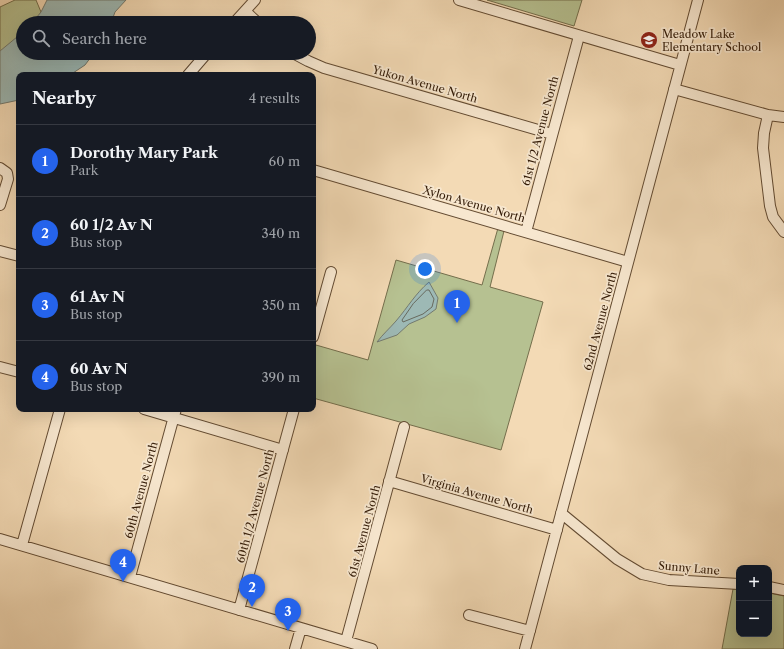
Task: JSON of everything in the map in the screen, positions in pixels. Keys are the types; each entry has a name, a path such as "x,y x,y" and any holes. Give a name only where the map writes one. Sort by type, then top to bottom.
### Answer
{"street":[{"path":"240,16 255,0"},
{"path":"459,0 680,65"},
{"name":"62nd Avenue North","path":"525,649 698,0"},
{"path":"245,11 250,16"},
{"name":"61st 1/2 Avenue North","path":"526,232 579,36"},
{"path":"191,72 201,60"},
{"name":"Yukon Avenue North","path":"306,60 324,68 552,134"},
{"path":"674,89 768,115 784,117"},
{"path":"768,115 762,148 772,217 784,232"},
{"path":"0,205 8,179 3,171"},
{"name":"Xylon Avenue North","path":"316,171 628,262"},
{"path":"0,251 16,255"},
{"path":"316,326 331,272"},
{"path":"0,367 16,371"},
{"path":"22,545 59,412"},
{"name":"60th 1/2 Avenue North","path":"239,610 293,412"},
{"path":"175,413 282,450"},
{"name":"60th Avenue North","path":"130,577 175,413"},
{"name":"61st Avenue North","path":"346,641 404,427"},
{"name":"Virginia Avenue North","path":"389,481 557,530"},
{"name":"Sunny Lane","path":"561,513 617,560 642,574 668,580 736,584"},
{"path":"0,539 372,649"},
{"path":"772,588 784,590"},
{"path":"469,615 530,631"},
{"path":"295,649 301,628"}],"green space":[{"path":"15,0 36,0 41,12 40,16 16,16 16,55 0,69 0,7"},
{"path":"487,0 582,0 574,26"},
{"path":"498,228 504,231 490,287 543,302 501,450 316,399 316,345 368,360 396,260 482,285"},
{"path":"733,589 736,589 736,637 772,637 772,594 784,596 784,649 722,649"}],"water":[{"path":"47,0 126,0 115,12 114,16 38,16"},
{"path":"16,38 16,60 89,60 85,65 74,72 16,72 16,101 0,104 0,51"},
{"path":"429,282 438,298 436,309 425,317 409,324 397,335 377,342 420,291"}],"place":[{"name":"Meadow Lake Elementary School","path":"649,40"},
{"name":"Dorothy Mary Park","path":"457,323"},
{"name":"60 Av N","path":"123,582"},
{"name":"60 1/2 Av N","path":"252,607"},
{"name":"61 Av N","path":"288,631"}]}
